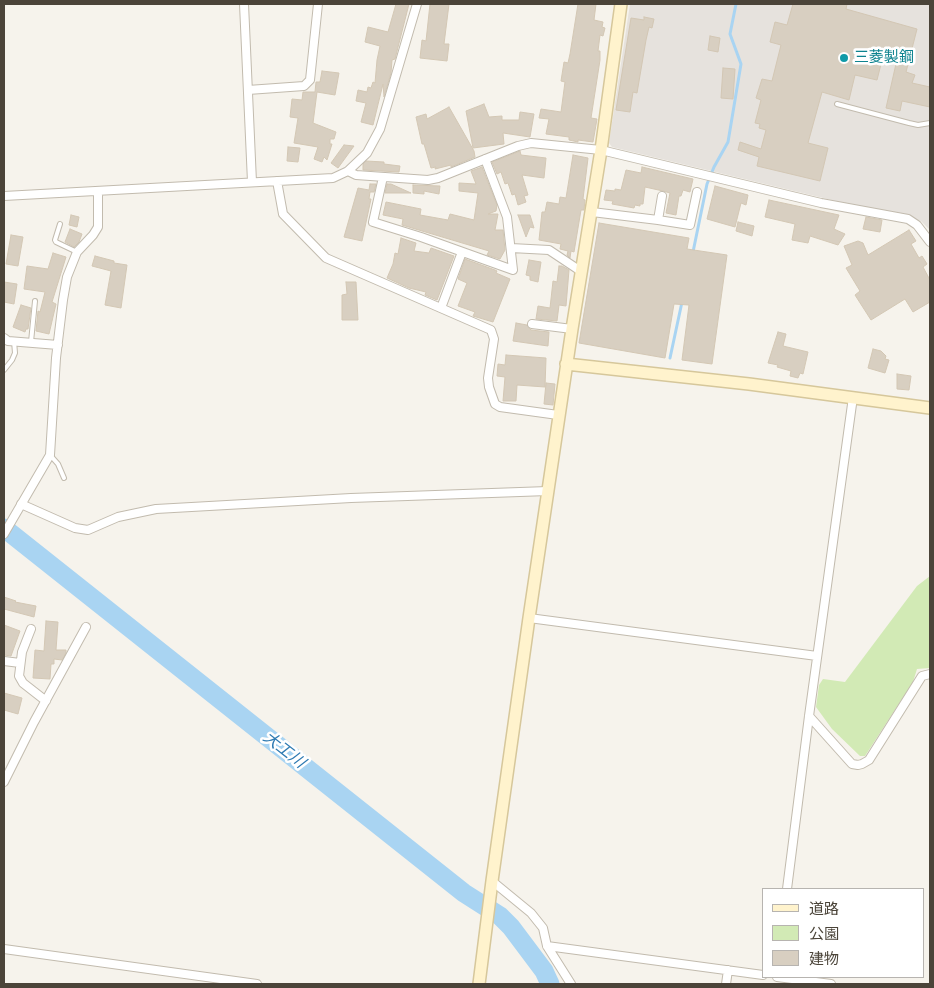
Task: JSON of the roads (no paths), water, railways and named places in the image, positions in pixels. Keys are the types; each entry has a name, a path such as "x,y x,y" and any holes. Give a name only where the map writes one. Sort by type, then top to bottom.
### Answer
{"street":[{"path":"244,4 252,182"},
{"path":"248,90 304,86 310,80 318,4"},
{"path":"4,196 333,178 348,171 367,153 380,129 417,4"},
{"path":"480,984 492,881 558,415 592,212 621,4"},
{"path":"348,171 356,175 428,180 438,178 518,146 531,143 601,150 821,203 908,219 918,225 930,242"},
{"path":"383,177 373,222 513,270 507,217 485,159"},
{"path":"276,181 282,214 326,258 486,328 493,334 494,339 488,378 495,404 500,407 558,415"},
{"path":"4,534 50,455 58,345 66,285 77,252 98,227 98,191"},
{"path":"592,212 690,225 696,192"},
{"path":"658,220 662,196"},
{"path":"511,248 549,250 582,272"},
{"path":"441,308 462,252"},
{"path":"532,324 572,329"},
{"path":"4,338 14,341 58,345"},
{"path":"566,364 749,384 930,408"},
{"path":"787,888 853,397"},
{"path":"21,504 75,528 88,530 118,516 156,509 351,498 548,491"},
{"path":"529,618 817,656"},
{"path":"4,782 86,627"},
{"path":"31,629 22,652 19,676 23,683 46,700"},
{"path":"4,661 20,664"},
{"path":"809,716 852,764 862,764 869,760 922,676 930,674"},
{"path":"492,881 531,913 543,928 547,946 571,984"},
{"path":"547,946 762,975"},
{"path":"4,949 257,984"},
{"path":"726,984 728,970"},
{"path":"784,978 826,984"}],"lane":[{"path":"837,104 918,125 930,123"},
{"path":"60,224 56,242 77,252"},
{"path":"31,342 35,301"},
{"path":"4,370 12,360 14,341"},
{"path":"50,455 58,464 64,478"}],"waterway":[{"path":"693,252 707,184 728,142 741,64 730,34 736,4"},
{"path":"670,358 682,302"},
{"name":"大工川","path":"4,528 464,893 500,916 511,927 544,971 550,984"}],"place":[{"name":"三菱製鋼","path":"844,58"}]}
